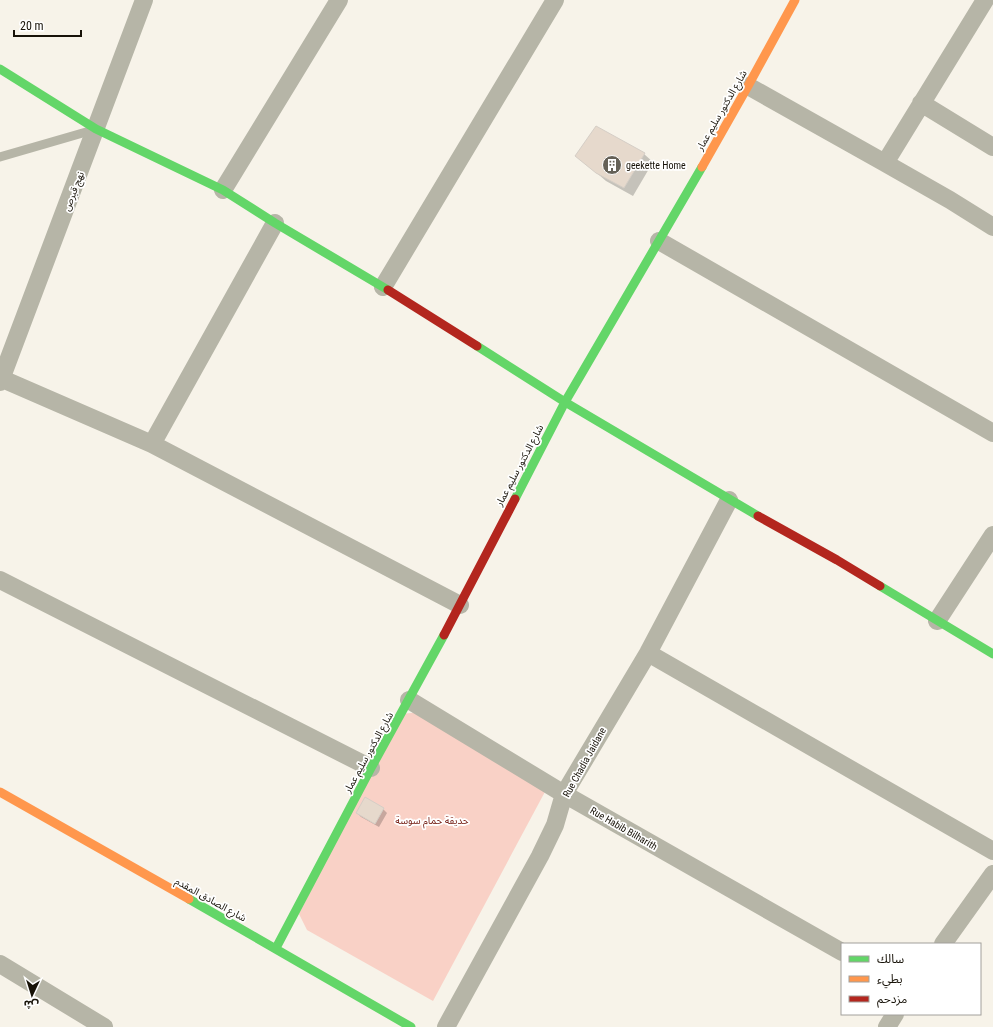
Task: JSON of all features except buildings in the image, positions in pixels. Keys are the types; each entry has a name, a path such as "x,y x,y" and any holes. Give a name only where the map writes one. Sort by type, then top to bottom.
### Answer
{"street":[{"name":"نهج قبرص","path":"0,379 144,0"},
{"path":"223,190 338,0"},
{"path":"383,287 555,0"},
{"name":"شارع الدكتور سليم عمار","path":"276,948 371,768 460,605 565,402 748,86 795,0"},
{"path":"885,163 985,0"},
{"path":"0,70 96,129 223,190 275,223 383,287 565,402 729,500 837,560 993,654"},
{"path":"748,86 950,200 993,227"},
{"path":"921,103 993,147"},
{"path":"152,444 275,223"},
{"path":"659,241 993,434"},
{"path":"0,379 152,444 460,605"},
{"name":"Rue Chadia Jaidane","path":"446,1027 540,856 555,825 564,794 648,653 729,500"},
{"path":"938,621 993,535"},
{"path":"0,580 371,768"},
{"path":"648,653 993,851"},
{"name":"Rue Habib Bilharith","path":"409,700 564,794 841,951"},
{"name":"شارع الصادق المقدم","path":"0,792 276,948 410,1027"},
{"path":"944,943 993,874"},
{"path":"0,964 104,1027"},
{"path":"887,1027 894,1015"}],"lane":[{"path":"0,157 96,129"}],"green space":[{"name":"حديقة حمام سوسة","path":"422,712 547,788 433,1001 307,930 299,914 400,714"}],"traffic: fast":[{"path":"0,69 96,129 223,190 275,223 388,290"},
{"path":"515,499 565,402 702,167"},
{"path":"477,346 565,402 758,516"},
{"path":"880,586 993,654"},
{"path":"276,948 371,768 444,635"},
{"path":"189,899 411,1027"}],"traffic: slow":[{"path":"702,167 795,0"},
{"path":"0,792 189,899"}],"traffic: jam":[{"path":"388,290 477,346"},
{"path":"444,635 515,499"},
{"path":"758,516 880,586"}],"place":[{"name":"geekette Home","path":"612,165"}]}
